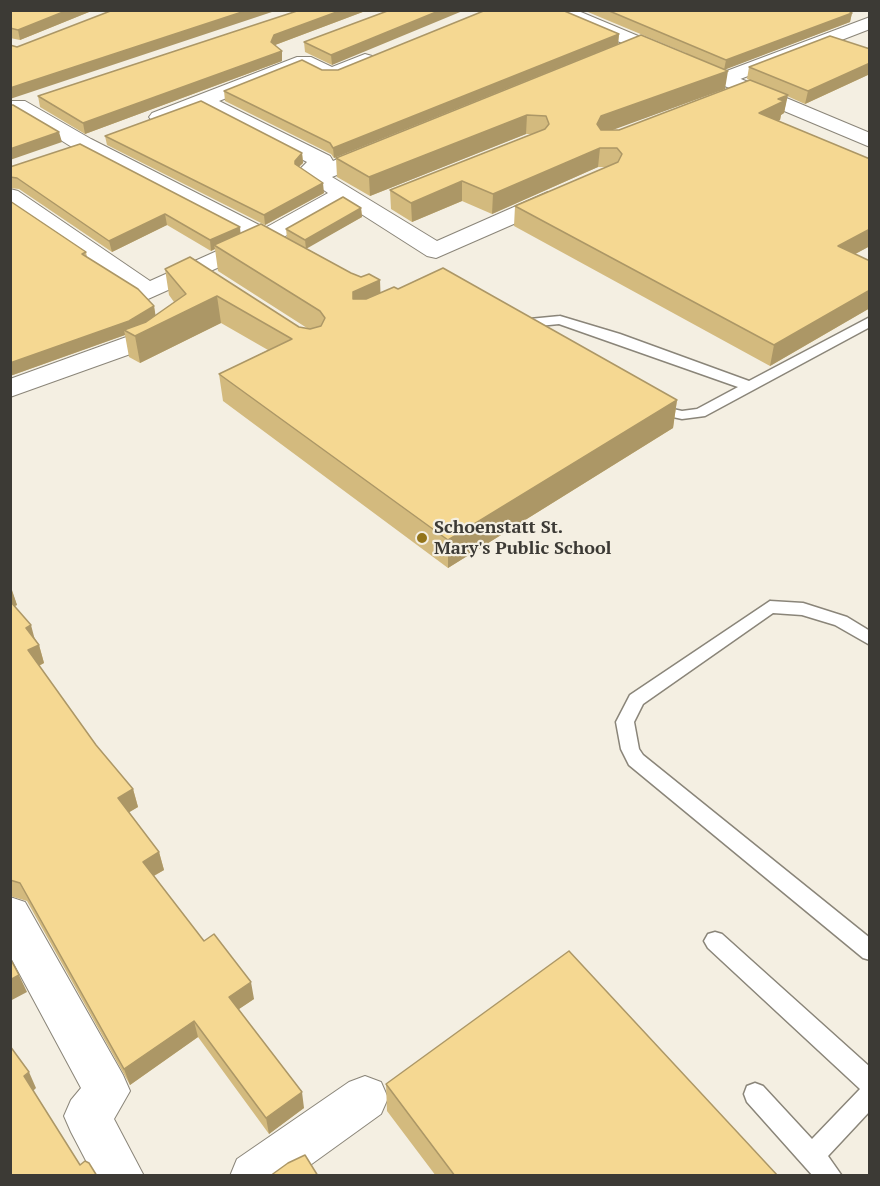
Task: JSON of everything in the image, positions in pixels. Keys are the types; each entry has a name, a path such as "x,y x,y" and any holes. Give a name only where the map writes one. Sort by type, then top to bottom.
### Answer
{"street":[{"path":"559,10 870,141"},
{"path":"723,79 870,22"},
{"path":"616,52 638,44"},
{"path":"137,125 203,101 305,52 331,74 384,53"},
{"path":"10,86 39,98 14,107"},
{"path":"715,102 747,89"},
{"path":"203,101 322,161 308,172 344,193 379,204 436,251 575,188"},
{"path":"14,107 275,244"},
{"path":"315,176 401,141"},
{"path":"148,291 207,277 275,244 344,193"},
{"path":"10,196 148,291 175,319 141,341 10,389"},
{"path":"10,915 107,1091 87,1116 120,1176"},
{"path":"254,1176 365,1098"}],"lane":[{"path":"529,337 506,323 560,320 615,337 749,386"},
{"path":"644,404 664,413 682,415 700,413 870,321"},
{"path":"870,639 841,621 813,612 770,607 636,700 625,722 630,749 636,760 870,951"},
{"path":"715,941 870,1083"},
{"path":"755,1094 830,1176"},
{"path":"812,1156 870,1094"}],"building":[{"path":"10,10 68,10 18,30 10,28"},
{"path":"113,10 248,10 10,88 10,45 17,47"},
{"path":"300,10 342,10 274,35 271,42 282,51 83,123 38,96"},
{"path":"390,10 441,10 331,55 304,42"},
{"path":"486,10 562,10 619,34 333,148 330,143 224,91 302,60 322,70 338,70"},
{"path":"607,10 847,10 852,13 726,60"},
{"path":"641,35 728,71 601,116 597,124 601,130 619,130 750,80 788,95 778,99 784,101 759,113 870,159 870,229 838,246 870,261 870,290 774,345 515,206 618,162 622,154 617,148 600,148 493,194 462,181 411,203 390,190 545,129 549,124 546,116 527,115 369,177 336,158"},
{"path":"830,36 870,49 870,63 808,91 749,67"},
{"path":"201,101 302,153 295,164 323,183 264,215 105,136"},
{"path":"10,105 13,105 59,132 10,149"},
{"path":"80,144 240,227 210,240 165,214 109,241 17,178 10,177 10,167"},
{"path":"343,197 361,208 305,240 286,229"},
{"path":"10,201 86,252 82,254 138,289 154,306 129,321 10,363"},
{"path":"261,224 351,273 361,277 369,274 380,280 353,292 353,299 366,299 394,287 398,289 443,268 677,400 448,540 219,374 292,339 217,296 135,336 124,330 146,322 186,294 165,269 190,257 299,327 310,329 321,326 325,318 320,311 214,245"},
{"path":"10,601 31,625 26,628 39,645 28,650 96,745 133,789 118,798 159,852 143,862 204,941 214,934 251,982 229,997 302,1092 266,1118 194,1021 124,1069 20,883 10,880"},
{"path":"569,951 778,1176 455,1176 386,1084"},
{"path":"10,958 19,975 10,980"},
{"path":"10,1046 29,1072 24,1076 80,1165 85,1161 89,1163 97,1176 10,1176"},
{"path":"305,1155 318,1176 270,1176 288,1163"}],"place":[{"name":"Schoenstatt St. Mary's Public School","path":"422,538"}]}
